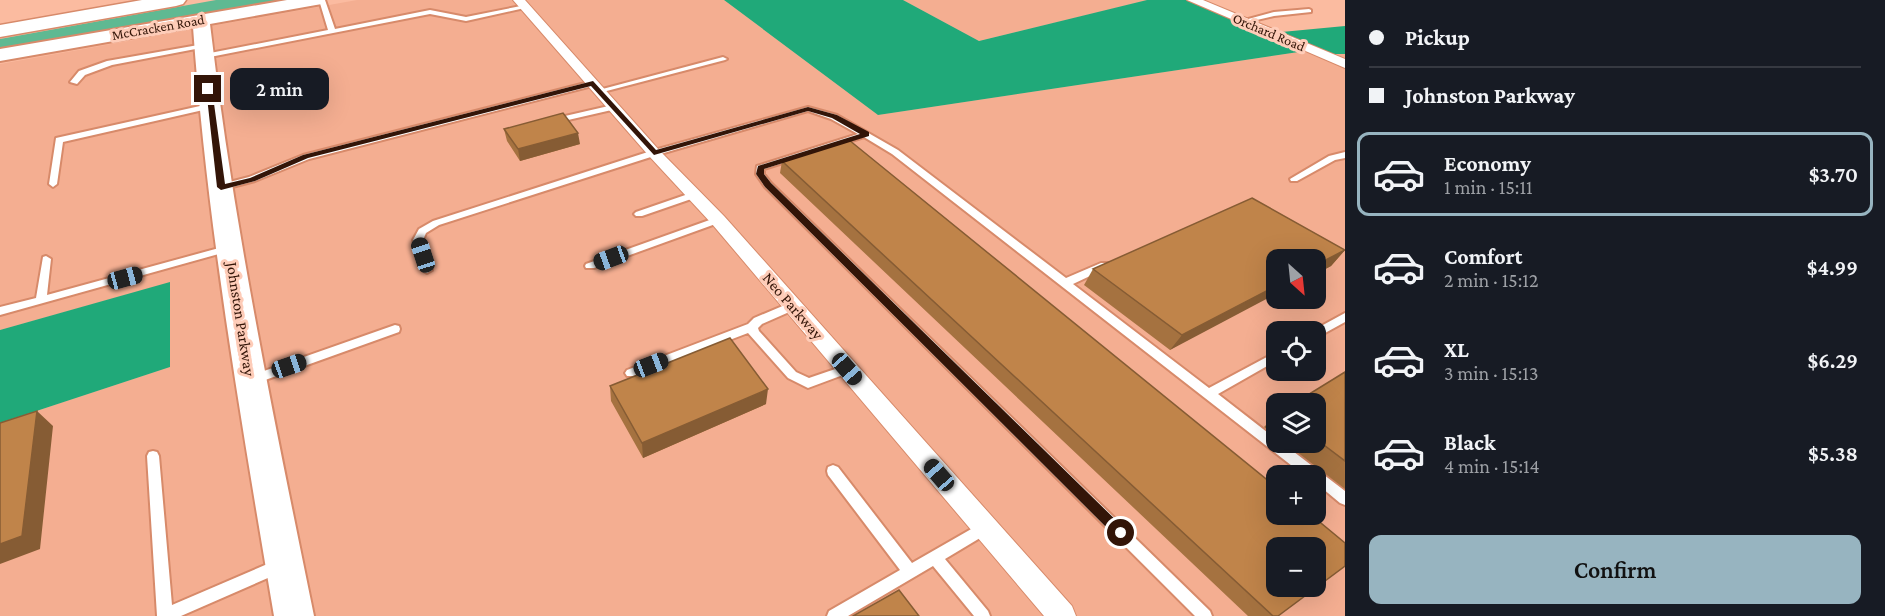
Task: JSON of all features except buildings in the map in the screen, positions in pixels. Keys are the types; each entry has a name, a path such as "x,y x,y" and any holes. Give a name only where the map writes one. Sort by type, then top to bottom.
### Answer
{"highway":[{"path":"0,15 67,0"},
{"path":"0,15 102,0"},
{"path":"0,31 176,0"}],"street":[{"name":"McCracken Road","path":"0,55 203,40 316,0"},
{"name":"Orchard Road","path":"1193,0 1345,64"},
{"name":"Neo Parkway","path":"523,4 654,153 718,220 1062,616"},
{"name":"Johnston Parkway","path":"203,40 209,106 250,380 294,616"}],"lane":[{"path":"322,0 332,31"},
{"path":"74,82 82,73 110,63 203,40 332,31 430,12 466,19 523,4"},
{"path":"1244,21 1274,14 1309,11"},
{"path":"221,187 252,179 306,156 723,59"},
{"path":"53,184 59,140 209,106"},
{"path":"544,123 613,107"},
{"path":"427,270 418,240 422,231 436,223 654,153 808,109 834,117 895,152 1301,465"},
{"path":"866,134 769,164 760,168 760,174 768,185 1205,616"},
{"path":"1294,179 1332,158 1345,155"},
{"path":"639,214 694,195"},
{"path":"590,266 718,220"},
{"path":"0,311 230,248"},
{"path":"41,300 46,259"},
{"path":"1065,283 1116,260"},
{"path":"631,373 752,327 758,321 792,306"},
{"path":"1326,328 1345,317"},
{"path":"752,327 754,333 798,379 808,383 847,369"},
{"path":"250,380 395,329"},
{"path":"1210,393 1266,362"},
{"path":"153,456 164,616 285,563"},
{"path":"832,471 910,572"},
{"path":"1326,484 1345,499"},
{"path":"834,616 985,528"},
{"path":"935,557 983,616"}],"shaded area":[{"path":"357,0 724,0 878,115 1299,52 1345,54 1345,616 0,616 0,423 170,367 169,283 0,330 0,64"},
{"path":"903,0 1149,0 979,41"}],"green space":[{"path":"216,0 287,0 0,51 0,39"},
{"path":"724,0 903,0 979,41 1147,0 1193,0 1271,33 1345,26 1345,54 1322,54 1312,50 878,115"},
{"path":"170,282 170,367 0,423 0,330"}],"route":[{"path":"208,89 221,187 259,177 272,169 306,156 593,83 654,153 808,109 834,117 866,134 769,164 760,168 760,174 768,185 1121,533"}]}
